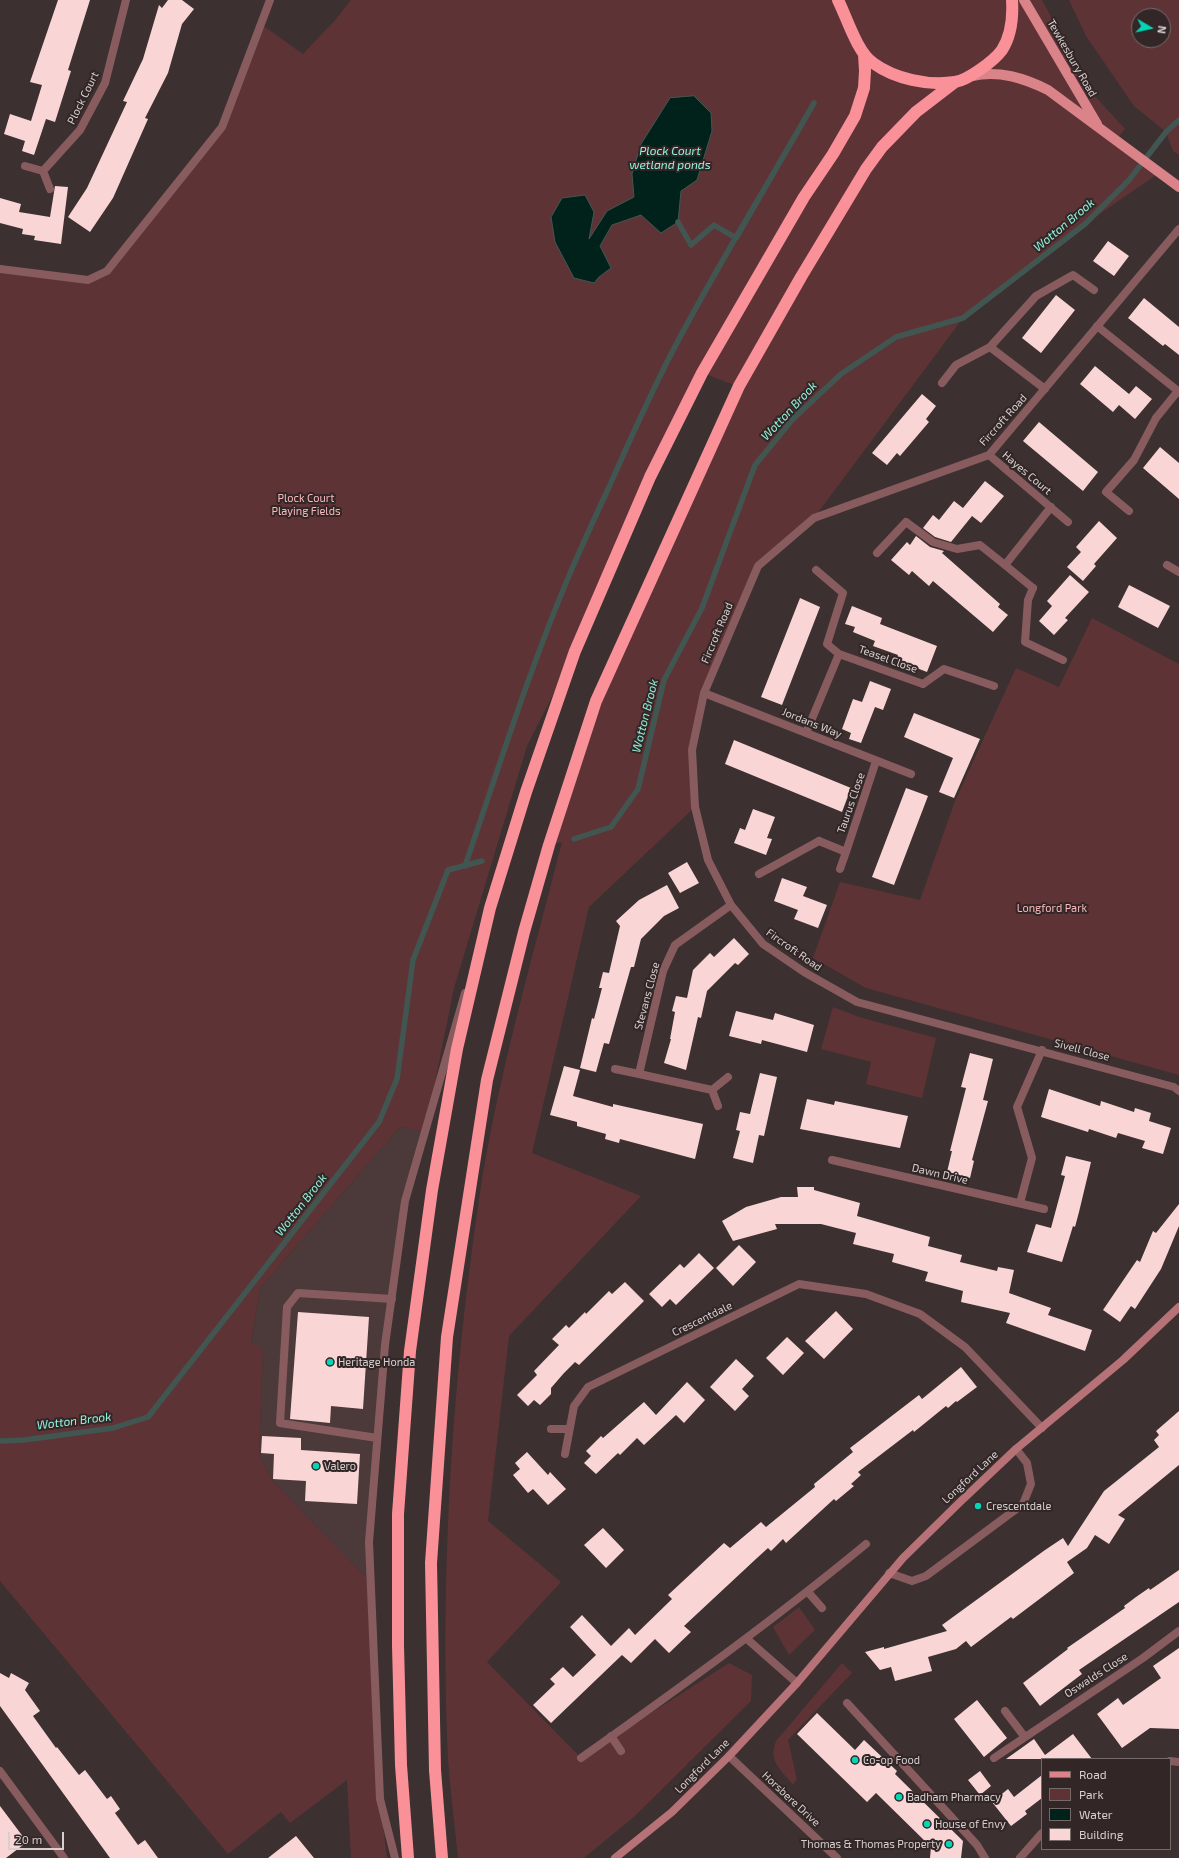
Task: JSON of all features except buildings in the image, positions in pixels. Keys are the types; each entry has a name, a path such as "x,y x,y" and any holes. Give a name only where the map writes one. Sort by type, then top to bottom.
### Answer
{"highway":[{"path":"838,0 864,54 872,63 900,77 914,81 960,80"},
{"path":"442,1858 435,1770 431,1563 446,1337 487,1080 524,932 549,845 596,701 739,386 800,277 866,169 882,147 916,112 960,80 986,65 1002,49 1011,26 1012,0"},
{"path":"408,1858 400,1749 398,1514 410,1351 432,1190 457,1049 490,908 526,792 575,651 650,477 702,373 800,204 833,154 855,116 864,88 864,54"}],"main road":[{"name":"Tewkesbury Road","path":"1024,0 1099,127"},
{"name":"Tewkesbury Road","path":"960,80 982,74 1000,74 1024,80 1048,90 1179,187"}],"street":[{"name":"Plock Court","path":"43,171 80,130 105,83 126,0"},
{"path":"0,269 88,280 107,271 222,127 270,0"},
{"path":"25,166 43,171 50,189"},
{"name":"Fircroft Road","path":"1042,1050 857,1002 804,972 762,944 731,905 708,860 695,808 692,750 704,693 758,566 814,518 989,455 1179,229"},
{"path":"942,383 956,365 990,346 1036,296 1073,275 1094,290"},
{"path":"1097,326 1179,390 1156,418 1134,460 1106,492 1129,511"},
{"path":"990,346 1045,389"},
{"name":"Hayes Court","path":"989,455 1068,522"},
{"name":"Hayes Court","path":"1005,566 1051,507"},
{"path":"876,553 906,522 934,542 945,546 957,549 980,545 1034,588 1028,600 1025,642 1062,660"},
{"path":"1167,565 1179,572"},
{"path":"806,733 839,654 827,644 843,592 816,570"},
{"name":"Teasel Close","path":"839,654 923,684 944,670 994,686"},
{"name":"Jordans Way","path":"704,693 911,774"},
{"name":"Taurus Close","path":"840,869 876,761"},
{"name":"Taurus Close","path":"759,874 819,841 846,852"},
{"name":"Stevans Close","path":"639,1074 664,971 675,945 731,905"},
{"path":"395,1858 380,1799 369,1542 385,1344 405,1201 490,908"},
{"name":"Sivell Close","path":"1020,1203 1032,1158 1017,1107 1042,1050 1174,1087 1179,1091"},
{"path":"615,1069 712,1090"},
{"path":"712,1090 728,1077"},
{"path":"712,1090 718,1106"},
{"name":"Dawn Drive","path":"832,1160 1044,1209"},
{"name":"Crescentdale","path":"565,1454 574,1406 588,1387 799,1284 866,1294 920,1314 965,1347 1042,1428"},
{"path":"377,1438 280,1423 287,1307 298,1293 392,1299"},
{"name":"Longford Lane","path":"615,1858 672,1812 729,1756 797,1683 889,1573 953,1508 1016,1449 1123,1360 1179,1307"},
{"path":"550,1429 570,1429"},
{"path":"889,1573 912,1581 926,1576 1023,1504 1031,1484 1027,1463 1016,1449"},
{"path":"581,1758 746,1639 808,1592 866,1544"},
{"path":"808,1592 822,1608"},
{"name":"Oswalds Close","path":"994,1758 1024,1736 1143,1658 1179,1631"},
{"path":"746,1639 797,1683"},
{"path":"847,1703 977,1845 985,1858"},
{"path":"1005,1711 1024,1736"},
{"path":"611,1736 621,1751"},
{"name":"Horsbere Drive","path":"729,1756 837,1858"},
{"path":"0,1771 61,1857"},
{"path":"1020,1858 1041,1834"}],"shaded area":[{"path":"400,1127 425,1132 405,1201 385,1345 369,1542 371,1582 274,1483 259,1456 263,1348 251,1345 260,1288"}],"green space":[{"name":"Plock Court Playing Fields","path":"351,0 1042,0 1094,95 1125,129 1116,140 1159,173 1085,224 963,318 814,518 758,566 704,693 692,750 695,807 589,907 532,1153 641,1196 509,1336 488,1521 561,1582 487,1662 581,1758 729,1663 752,1675 751,1701 635,1816 584,1858 458,1858 448,1750 446,1601 451,1466 462,1332 479,1199 495,1109 516,1020 562,842 549,845 596,701 739,387 703,373 575,651 527,746 454,988 425,1132 400,1127 260,1288 251,1344 263,1348 259,1456 274,1483 371,1582 380,1799 387,1858 351,1858 347,1780 290,1823 281,1812 228,1854 0,1581 0,269 88,280 107,271 222,127 262,25 303,54 336,19"},
{"path":"1069,0 1179,0 1179,155 1173,151 1166,132 1134,106 1086,36"},
{"name":"Longford Park","path":"1092,618 1179,664 1179,1075 866,988 813,958 840,882 920,900 955,801 1016,668 1059,687"},
{"path":"833,1007 859,1017 936,1038 922,1098 866,1084 871,1062 821,1049"},
{"path":"799,1607 815,1630 789,1655 773,1627"},
{"path":"842,1663 852,1673 788,1740 797,1779 793,1785 774,1760 773,1754 776,1741"}],"water":[{"name":"Plock Court wetland ponds","path":"694,96 711,113 712,131 697,180 681,191 678,222 661,233 641,215 612,225 600,246 611,268 594,283 574,278 555,242 551,217 562,198 585,195 594,212 589,239 607,211 634,197 632,174 641,144 670,98"}],"waterway":[{"path":"465,866 515,717 556,607 630,439 685,327 721,262 740,230 759,198 777,167 796,135 814,103 736,238 714,225 691,245 678,222"},
{"name":"Wotton Brook","path":"574,839 611,827 638,789 664,680 702,608 755,465 793,419 841,374 896,337 963,318 1085,224 1129,180 1166,132 1179,120"},
{"name":"Wotton Brook","path":"0,1441 24,1440 113,1428 148,1417 379,1122 397,1079 413,960 448,870 482,861"}],"place":[{"name":"Heritage Honda","path":"330,1362"},
{"name":"Valero","path":"316,1466"},
{"name":"Crescentdale","path":"978,1506"},
{"name":"Co-op Food","path":"855,1760"},
{"name":"Badham Pharmacy","path":"899,1797"},
{"name":"House of Envy","path":"927,1824"},
{"name":"Thomas & Thomas Property","path":"949,1844"}]}
